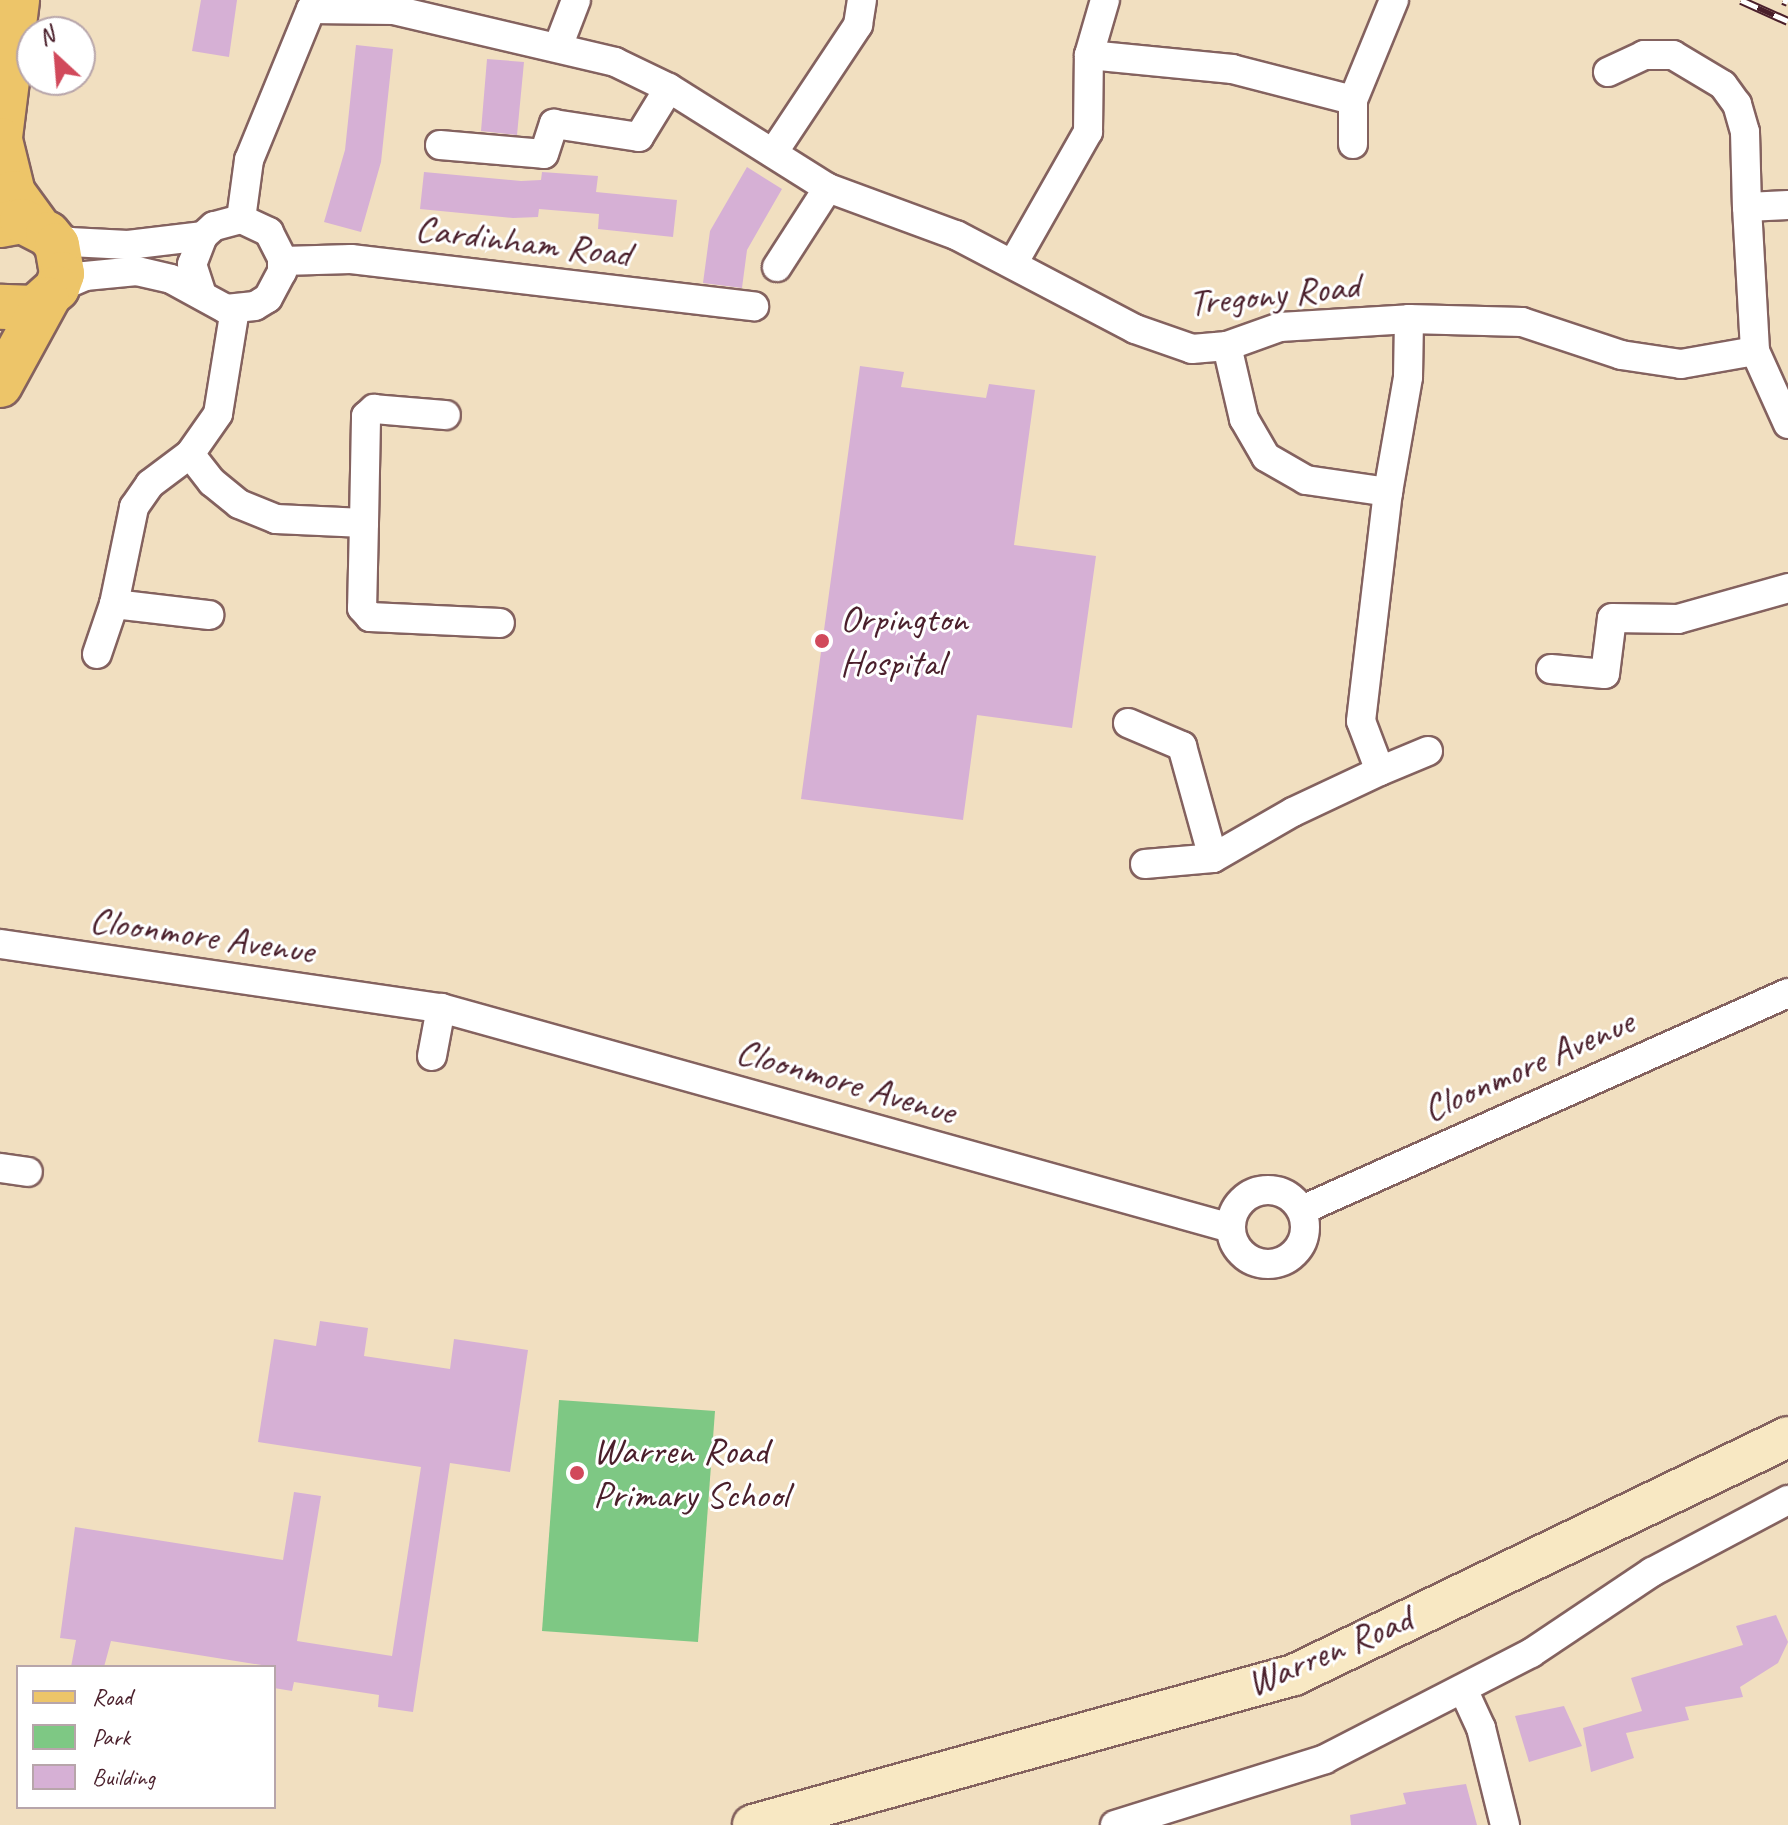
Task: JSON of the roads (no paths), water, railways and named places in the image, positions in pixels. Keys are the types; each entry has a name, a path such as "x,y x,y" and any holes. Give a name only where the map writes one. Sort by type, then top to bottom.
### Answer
{"main road":[{"path":"0,385 52,294 62,259 28,228 13,193 0,139 17,0"},
{"path":"0,307 20,311 52,294"}],"street":[{"path":"558,47 576,0"},
{"path":"773,153 858,25 862,0"},
{"path":"1014,262 1088,132 1089,55 1105,0"},
{"path":"1353,144 1353,100 1394,0"},
{"name":"Tregony Road","path":"241,219 249,160 312,4 394,10 615,62 669,88 828,188 1014,262 1135,329 1192,349 1227,346 1280,327 1409,319 1522,322 1621,355 1681,364 1755,351"},
{"path":"1089,55 1232,69 1353,100"},
{"path":"1608,72 1644,55 1673,55 1723,85 1737,104 1745,132 1755,351 1788,424"},
{"path":"440,145 544,154 554,124 639,137 669,88"},
{"path":"777,267 828,188"},
{"path":"1747,207 1788,205"},
{"path":"52,294 85,276 137,271 201,292 212,302 235,309 268,298 283,261 269,232 241,219 214,226 203,236 192,264 201,292"},
{"path":"28,228 70,242 128,245 203,236"},
{"name":"Cardinham Road","path":"283,261 351,259 754,306"},
{"path":"97,654 114,604 134,507 150,484 190,454 218,414 235,309"},
{"path":"1380,771 1361,721 1388,492 1408,377 1409,319"},
{"path":"1227,346 1244,419 1266,457 1306,480 1388,492"},
{"path":"446,415 374,409 366,416 362,608 370,617 500,623"},
{"path":"190,454 224,493 256,512 298,521 364,523"},
{"path":"1551,669 1605,674 1612,618 1678,619 1788,588"},
{"path":"114,604 209,615"},
{"path":"1128,723 1182,746 1213,858"},
{"path":"1145,864 1213,858 1293,812 1428,751"},
{"name":"Cloonmore Avenue","path":"0,944 441,1008 1231,1228"},
{"name":"Cloonmore Avenue","path":"1302,1210 1788,993"},
{"path":"432,1056 441,1008"},
{"path":"1259,1190 1284,1193 1302,1210 1305,1234 1301,1245 1271,1264 1239,1250 1231,1228 1238,1204 1259,1190"},
{"name":"Warren Road","path":"753,1825 1294,1675 1788,1437"},
{"path":"1115,1825 1325,1759 1531,1653 1652,1572 1788,1500"},
{"path":"1463,1689 1481,1728 1505,1825"}],"railway":[{"path":"1741,0 1788,21"},
{"path":"1783,0 1788,2"}],"place":[{"name":"Orpington Hospital","path":"822,641"},
{"name":"Warren Road Primary School","path":"577,1473"}]}
